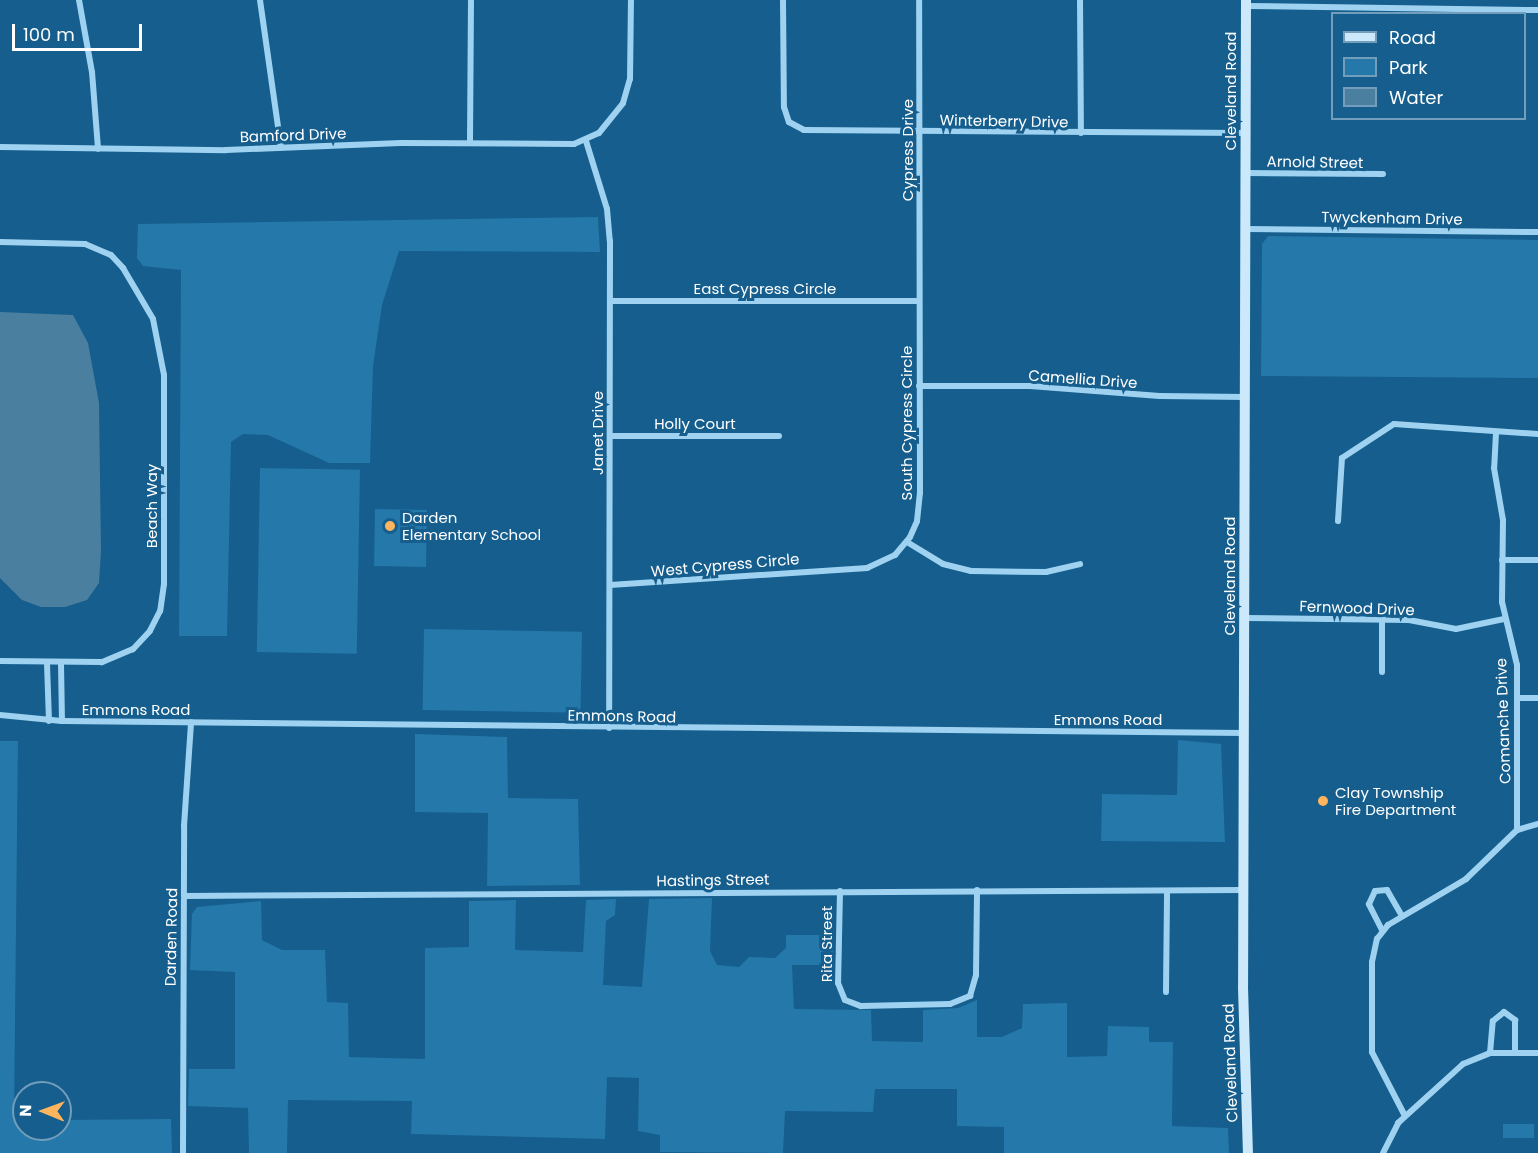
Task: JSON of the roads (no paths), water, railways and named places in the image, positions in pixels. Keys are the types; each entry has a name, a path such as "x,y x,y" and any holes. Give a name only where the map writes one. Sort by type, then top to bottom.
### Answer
{"main road":[{"name":"Cleveland Road","path":"1246,3 1243,890 1248,1153"}],"street":[{"path":"80,0 92,72 98,149"},
{"path":"260,0 280,148"},
{"path":"470,142 471,0"},
{"path":"586,141 613,120 627,91 631,0"},
{"name":"Winterberry Drive","path":"783,0 783,98 789,122 804,130 1246,133"},
{"name":"Cypress Drive","path":"919,0 920,301"},
{"path":"1080,0 1081,133"},
{"path":"1246,3 1538,10"},
{"name":"Bamford Drive","path":"0,147 280,148 470,142 564,146 586,141"},
{"name":"Janet Drive","path":"586,141 607,209 610,301 609,728"},
{"name":"Arnold Street","path":"1246,173 1383,174"},
{"name":"Twyckenham Drive","path":"1246,229 1538,232"},
{"name":"Beach Way","path":"0,242 79,243 97,247 117,261 153,319 163,361 162,598 150,631 133,649 102,662 47,664 0,661"},
{"name":"East Cypress Circle","path":"610,301 920,301"},
{"name":"South Cypress Circle","path":"907,542 917,521 920,502 920,301"},
{"name":"Camellia Drive","path":"919,386 1030,386 1160,396 1246,397"},
{"path":"1338,521 1342,458 1394,424 1496,434 1538,434"},
{"name":"Comanche Drive","path":"1496,434 1494,468 1503,520 1504,619 1517,665 1517,830"},
{"name":"Holly Court","path":"610,436 779,436"},
{"path":"907,542 943,564 971,571 1046,572 1080,564"},
{"name":"West Cypress Circle","path":"610,585 699,581 762,572 867,568 887,559 907,542"},
{"path":"1502,560 1538,560"},
{"name":"Fernwood Drive","path":"1245,618 1418,621 1456,629 1504,619"},
{"path":"1382,620 1382,672"},
{"path":"47,664 49,721"},
{"path":"61,664 62,721"},
{"path":"1517,698 1538,698"},
{"name":"Emmons Road","path":"0,715 49,721 1244,733"},
{"name":"Darden Road","path":"183,1153 184,896 191,722"},
{"path":"1405,1116 1372,1052 1372,962 1382,930 1466,879 1517,830 1538,824"},
{"path":"1382,930 1369,904 1374,891 1383,888 1389,892 1402,916"},
{"name":"Rita Street","path":"840,891 837,974 842,996 849,1004 861,1006 950,1004 970,996 976,975 977,890"},
{"name":"Hastings Street","path":"184,896 1243,890"},
{"path":"1166,992 1167,891"},
{"path":"1490,1053 1493,1021 1504,1012 1515,1020 1515,1053"},
{"path":"1383,1153 1391,1134 1405,1116 1453,1070 1490,1053 1538,1053"}],"water":[{"path":"0,312 73,315 88,343 99,403 101,551 99,583 87,600 65,607 41,607 22,600 0,578"}],"place":[{"name":"Darden Elementary School","path":"390,526"},
{"name":"Clay Township Fire Department","path":"1323,801"}]}
